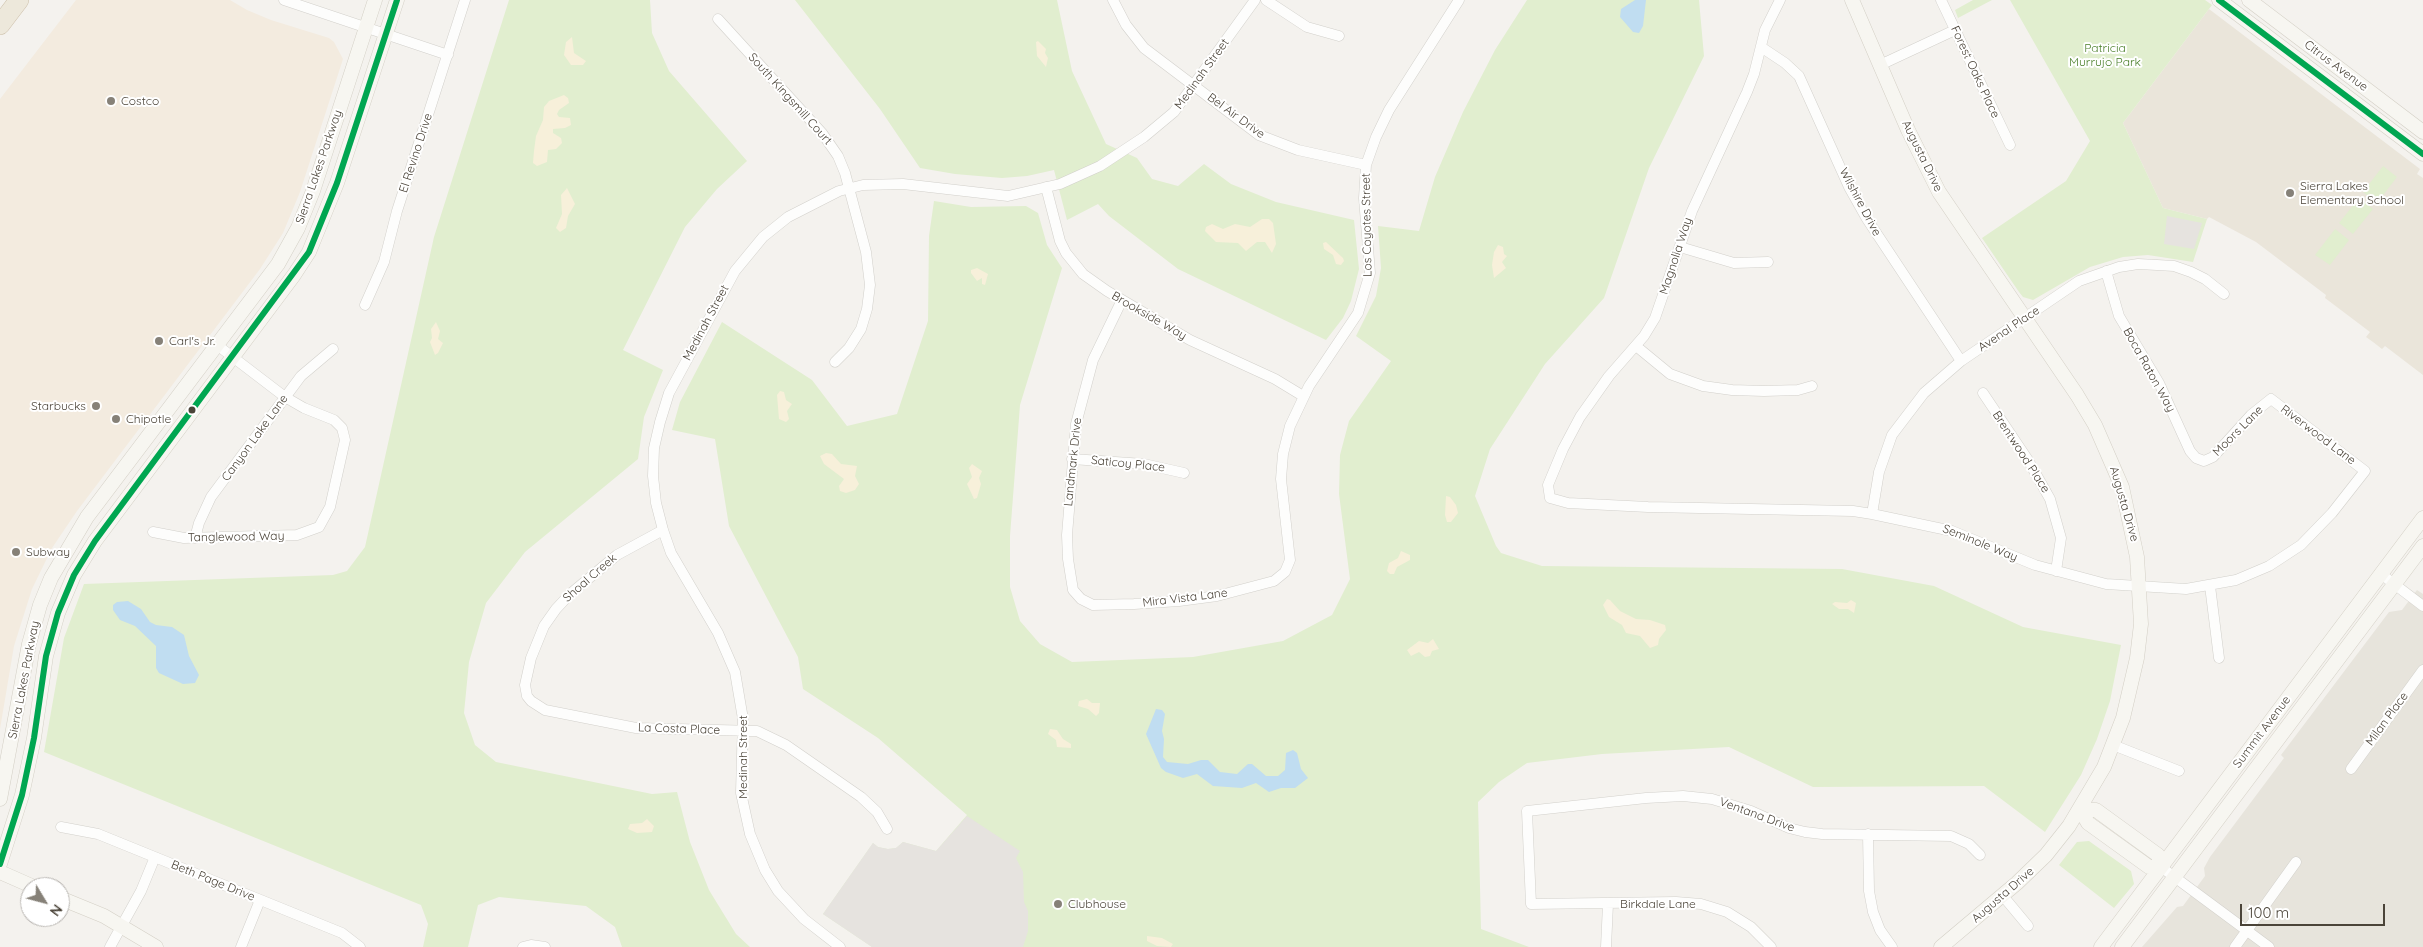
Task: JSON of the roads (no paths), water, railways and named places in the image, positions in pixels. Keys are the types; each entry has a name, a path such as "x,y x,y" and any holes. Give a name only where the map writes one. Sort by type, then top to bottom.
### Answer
{"highway":[{"path":"0,25 19,0"}],"street":[{"path":"284,0 448,55"},
{"name":"Sierra Lakes Parkway","path":"0,799 30,639 40,605 56,568 87,518 268,280 298,228 313,190 375,0"},
{"name":"Sierra Lakes Parkway","path":"0,864 22,795 34,738 46,656 58,614 74,575 96,541 294,276 321,227 397,0"},
{"name":"El Revino Drive","path":"365,305 384,262 397,211 465,0"},
{"name":"Bel Air Drive","path":"1114,0 1126,25 1144,48 1266,138 1298,150 1366,165"},
{"name":"Medinah Street","path":"840,947 814,928 795,910 771,881 759,858 750,834 741,793 743,730 741,697 730,659 718,633 679,568 662,530 654,476 654,448 669,393 720,296 744,259 775,227 814,202 850,188 875,184 903,184 1008,196 1060,184 1100,166 1144,137 1174,112 1195,86 1255,0"},
{"path":"1266,0 1307,27 1339,36"},
{"name":"Los Coyotes Street","path":"1285,572 1290,554 1283,506 1282,467 1288,432 1303,396 1349,330 1358,313 1370,274 1364,198 1366,165 1376,137 1390,110 1459,0"},
{"name":"Magnolia Way","path":"1550,498 1548,485 1571,433 1600,388 1636,346 1655,318 1699,192 1751,83 1765,30 1780,0"},
{"name":"Augusta Drive","path":"1852,0 1922,161 1939,192 2076,395 2110,455 2130,515 2137,556 2140,624 2137,658 2123,718 2098,779 2080,809 2046,855 2003,896 1941,947"},
{"name":"Forest Oaks Place","path":"1941,0 2010,145"},
{"name":"Citrus Avenue","path":"2219,0 2423,154"},
{"name":"Citrus Avenue","path":"2249,0 2423,132"},
{"name":"South Kingsmill Court","path":"718,19 828,140 842,165 850,188 868,262 869,298 860,329 849,348 835,362"},
{"path":"1880,65 1956,30"},
{"name":"Wilshire Drive","path":"1761,47 1786,62 1800,76 1849,187 1866,219 1961,361"},
{"name":"Brookside Way","path":"1046,187 1056,230 1066,253 1084,274 1122,300 1203,347 1268,376 1303,396"},
{"path":"1680,247 1734,263 1768,262"},
{"name":"Avenal Place","path":"1872,514 1879,472 1892,435 1924,393 1961,361 2079,281 2106,271 2138,264 2174,266 2205,279 2224,294"},
{"name":"Boca Raton Way","path":"2106,271 2119,316 2159,383 2190,450 2196,458 2204,461"},
{"name":"Landmark Drive","path":"1081,599 1071,584 1068,559 1072,459 1076,424 1088,375 1104,333 1122,300"},
{"path":"217,345 285,397"},
{"path":"1636,346 1670,374 1703,386 1732,390 1764,391 1798,390 1812,386"},
{"name":"Canyon Lake Lane","path":"195,538 199,523 211,497 285,397 311,366 333,349"},
{"name":"Brentwood Place","path":"1983,393 2028,460 2050,499 2061,538 2056,572"},
{"name":"Tanglewood Way","path":"153,532 174,537 195,538 297,535 319,527 330,507 345,440 342,428 334,420 312,412 285,397"},
{"name":"Moors Lane","path":"2204,461 2213,457 2251,415 2271,399"},
{"name":"Riverwood Lane","path":"2271,399 2365,471"},
{"name":"Saticoy Place","path":"1072,459 1158,466 1184,474"},
{"name":"Seminole Way","path":"1550,498 1568,503 1648,507 1824,510 1872,514 1952,530 2035,566 2106,584 2186,589 2236,580 2269,566 2301,545 2332,512 2365,471"},
{"name":"Summit Avenue","path":"2101,947 2423,518"},
{"name":"Shoal Creek","path":"531,701 527,696 525,685 531,658 544,626 556,609 570,594 616,555 662,530"},
{"name":"Summit Avenue","path":"2122,947 2423,546"},
{"name":"Mira Vista Lane","path":"1081,599 1099,605 1188,600 1217,596 1269,583 1285,572"},
{"path":"2381,574 2423,606"},
{"path":"2210,586 2219,658"},
{"name":"Milan Place","path":"2351,769 2423,670"},
{"name":"La Costa Place","path":"531,701 545,710 630,727 659,730 743,730 757,732 776,740 820,767 870,804 887,829"},
{"path":"2113,745 2179,771"},
{"name":"Ventana Drive","path":"1531,904 1527,810 1683,796 1712,799 1732,804 1789,828 1805,832 1822,834 1951,836 1969,844 1980,855"},
{"path":"2080,809 2086,822 2149,867 2161,867 2269,947"},
{"name":"Beth Page Drive","path":"61,827 92,832 155,857 342,933 360,947"},
{"path":"1868,834 1869,891 1873,912 1880,930 1892,947"},
{"path":"110,947 141,891 155,857"},
{"path":"2235,947 2296,862"},
{"path":"0,872 20,881"},
{"path":"2003,896 2028,926"},
{"path":"241,947 260,900"},
{"name":"Birkdale Lane","path":"1531,904 1676,902 1702,904 1727,912 1751,926 1771,947"},
{"path":"70,903 122,926 156,947"},
{"path":"1606,947 1608,904"},
{"path":"523,947 532,945 545,947"}],"water":[{"path":"1635,0 1646,0 1643,26 1639,33 1633,32 1620,17 1621,9"},
{"path":"128,601 141,609 150,622 156,625 172,627 184,635 189,656 199,675 195,683 183,684 159,673 156,668 156,646 135,626 120,620 113,610 113,605 117,602"},
{"path":"1156,709 1162,710 1165,714 1162,731 1164,739 1163,757 1167,762 1188,764 1208,760 1220,772 1237,774 1248,764 1252,764 1266,776 1278,776 1285,770 1286,753 1293,750 1297,753 1301,769 1308,778 1295,788 1281,788 1269,792 1256,783 1242,788 1213,786 1197,774 1183,778 1166,772 1161,768 1146,734"}],"place":[{"name":"Costco","path":"111,101"},
{"name":"Sierra Lakes Elementary School","path":"2290,193"},
{"name":"Carl's Jr.","path":"159,341"},
{"name":"Starbucks","path":"96,406"},
{"name":"Chipotle","path":"116,419"},
{"name":"Subway","path":"16,552"},
{"name":"Clubhouse","path":"1058,904"}],"park label":[{"name":"Patricia Murrujo Park","path":"2105,55"}]}
